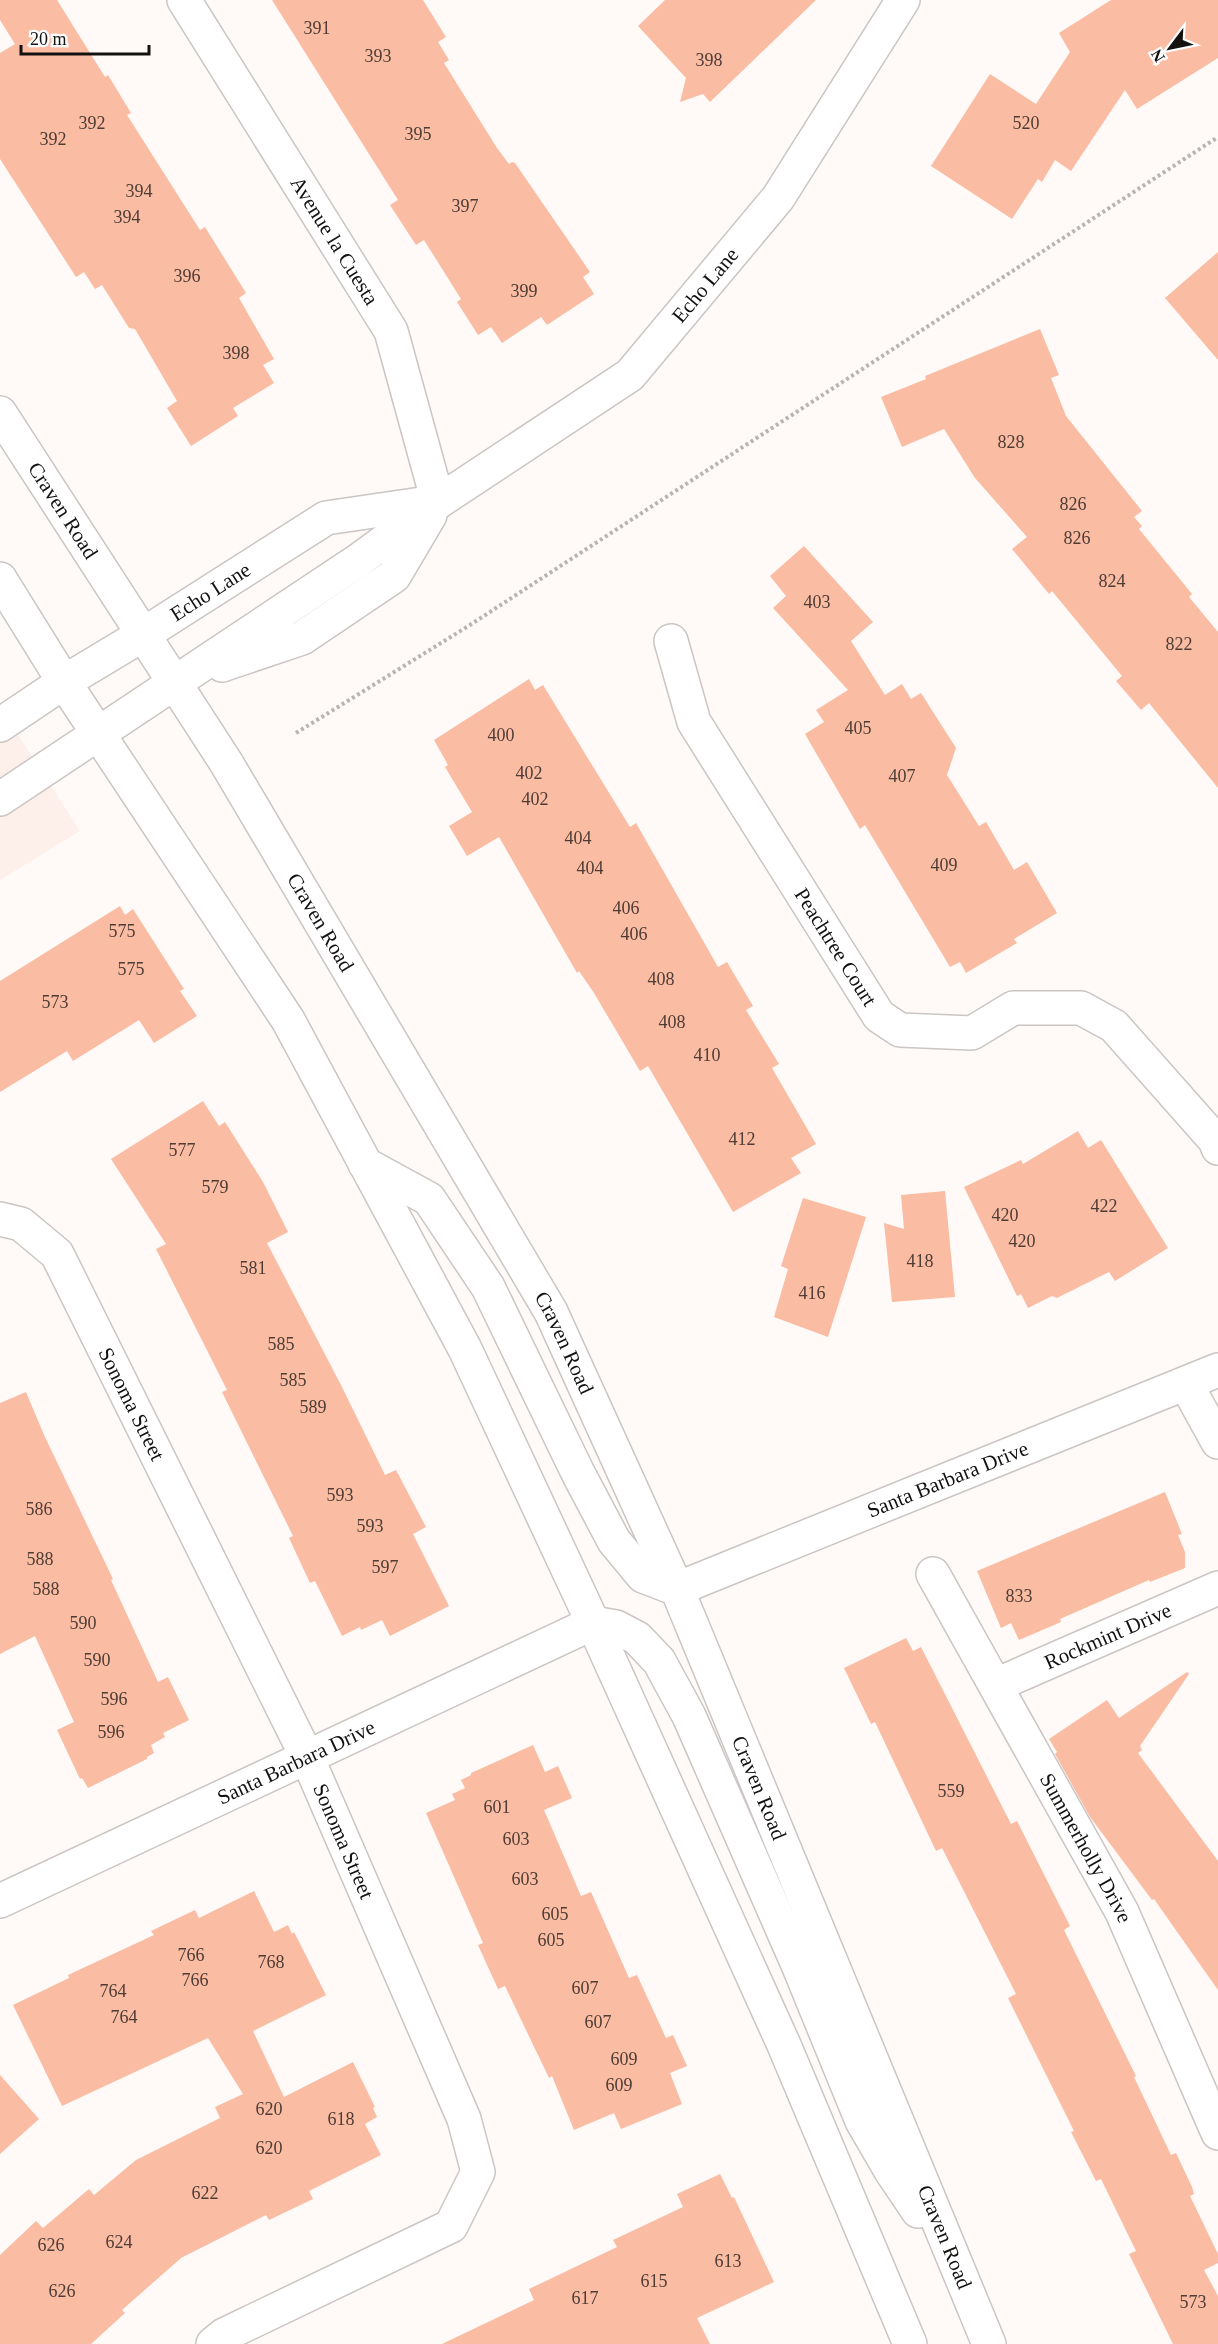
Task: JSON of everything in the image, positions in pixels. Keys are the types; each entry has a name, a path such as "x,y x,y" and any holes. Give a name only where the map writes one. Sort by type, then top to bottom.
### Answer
{"street":[{"name":"Avenue la Cuesta","path":"184,0 391,331 438,502"},
{"name":"Echo Lane","path":"0,725 64,682 326,518 438,502 630,375 778,198 903,0"},
{"name":"Craven Road","path":"0,414 227,764 551,1312 677,1588 988,2344"},
{"name":"Echo Lane","path":"0,799 175,681 302,638 394,576 438,502"},
{"path":"0,579 64,682 288,1020 465,1349 593,1623 784,2045 910,2344"},
{"name":"Peachtree Court","path":"671,641 694,722 879,1016 900,1030 972,1033 1013,1008 1081,1008 1114,1026 1215,1140 1218,1148"},
{"path":"365,1164 429,1199 488,1287 578,1473 614,1541 643,1576 677,1588"},
{"name":"Sonoma Street","path":"0,1219 21,1224 57,1254 306,1757 464,2119 478,2172 451,2226 224,2335 213,2344"},
{"name":"Santa Barbara Drive","path":"677,1588 1218,1370"},
{"path":"1186,1384 1218,1442"},
{"name":"Summerholly Drive","path":"933,1574 1122,1912 1218,2133"},
{"name":"Rockmint Drive","path":"996,1684 1218,1588"},
{"path":"593,1623 616,1627 637,1638 659,1661 694,1727 795,1956 862,2121 891,2171 956,2268"},
{"name":"Santa Barbara Drive","path":"0,1901 593,1623"}],"path":[{"path":"296,733 470,626 1218,137"}],"shaded area":[{"path":"0,707 80,831 0,880"}],"building":[{"path":"0,0 57,0 105,77 108,75 131,113 127,115 200,230 205,227 246,293 239,298 274,359 263,365 274,383 233,408 238,416 191,446 167,408 177,401 135,329 129,328 102,285 95,289 84,272 76,277 0,159 0,53 15,44 0,20"},
{"path":"272,0 423,0 446,37 438,42 449,60 444,63 497,148 509,164 515,163 590,272 583,277 594,294 547,325 541,317 502,343 491,327 478,335 457,302 461,299 424,240 416,245 390,205 398,200"},
{"path":"665,0 816,0 710,102 703,94 680,102 686,78 638,26"},
{"path":"1111,0 1218,0 1218,58 1137,109 1125,90 1071,171 1055,160 1042,182 1038,179 1012,219 931,166 990,74 1036,104 1070,52 1059,33"},
{"path":"1218,252 1218,360 1165,298"},
{"path":"1040,329 1059,375 1051,378 1066,416 1142,511 1134,517 1142,526 1139,529 1192,594 1189,597 1218,632 1218,788 1149,703 1141,710 1116,681 1122,676 1052,591 1049,594 1012,549 1027,537 975,478 944,429 902,447 881,397 926,379 925,376"},
{"path":"804,546 873,622 851,641 885,695 902,684 911,699 921,693 956,748 947,775 979,826 986,822 1014,870 1027,862 1057,913 1014,939 1017,943 966,973 960,962 950,967 865,825 860,829 805,734 824,722 816,710 848,690 773,608 786,596 770,576"},
{"path":"529,679 535,690 543,685 630,827 636,823 718,967 727,962 753,1006 746,1010 779,1064 772,1068 816,1144 791,1158 801,1173 733,1212 648,1066 640,1071 594,993 579,971 577,973 499,837 467,856 449,826 472,812 445,767 448,765 434,740"},
{"path":"120,906 125,915 133,909 184,989 180,991 197,1016 154,1043 139,1020 73,1061 67,1051 0,1092 0,981"},
{"path":"203,1101 219,1126 225,1122 263,1182 288,1232 267,1243 385,1475 396,1470 426,1527 413,1534 449,1606 390,1636 382,1620 342,1636 315,1581 310,1583 289,1538 293,1536 222,1392 227,1390 156,1249 166,1244 111,1159"},
{"path":"1078,1131 1088,1148 1101,1140 1168,1248 1115,1281 1109,1272 1057,1298 1052,1296 1028,1308 1021,1294 1017,1296 964,1187 1021,1160 1023,1164"},
{"path":"945,1191 955,1297 892,1302 884,1223 904,1229 901,1195"},
{"path":"803,1198 866,1217 828,1337 774,1317 788,1269 781,1266"},
{"path":"26,1392 158,1682 168,1677 189,1720 163,1733 165,1737 151,1745 154,1753 147,1759 88,1788 82,1778 80,1779 57,1730 74,1722 35,1636 0,1654 0,1403"},
{"path":"1165,1492 1182,1534 1178,1535 1185,1552 1185,1568 1150,1582 1149,1580 1060,1619 1061,1622 1019,1640 1011,1623 1001,1628 977,1571"},
{"path":"906,1638 913,1651 921,1647 1011,1824 1017,1821 1070,1926 1064,1930 1136,2076 1134,2077 1171,2155 1176,2153 1192,2187 1194,2194 1190,2196 1218,2254 1218,2263 1204,2270 1218,2296 1218,2344 1173,2344 1129,2254 1136,2251 1101,2179 1096,2181 1071,2132 1074,2131 1008,1998 1016,1994 942,1848 936,1851 875,1722 871,1724 844,1668"},
{"path":"1187,1672 1189,1674 1140,1746 1142,1750 1138,1753 1218,1861 1218,1990 1154,1899 1152,1900 1090,1817 1049,1739 1107,1700 1119,1718"},
{"path":"533,1745 545,1772 558,1766 572,1798 544,1810 581,1896 591,1892 629,1978 637,1975 666,2038 673,2035 687,2066 670,2073 682,2104 621,2129 614,2113 574,2130 552,2076 549,2078 505,1986 498,1989 478,1945 483,1943 426,1813 455,1800 452,1794 465,1788 461,1780 471,1773"},
{"path":"254,1891 274,1932 288,1925 292,1934 294,1932 326,1995 253,2031 284,2097 353,2062 375,2107 373,2108 377,2117 365,2124 381,2155 309,2191 313,2199 269,2220 266,2215 181,2258 122,2310 125,2313 91,2344 0,2344 0,2255 36,2221 43,2228 89,2189 94,2195 136,2160 220,2118 215,2107 243,2094 208,2038 62,2106 13,2005 69,1978 68,1975 154,1935 151,1931 195,1910 199,1918"},
{"path":"0,2075 39,2119 0,2154"},
{"path":"720,2174 732,2198 734,2197 774,2282 697,2318 710,2344 442,2344 534,2300 529,2289 617,2247 613,2240 683,2207 677,2194"}]}
